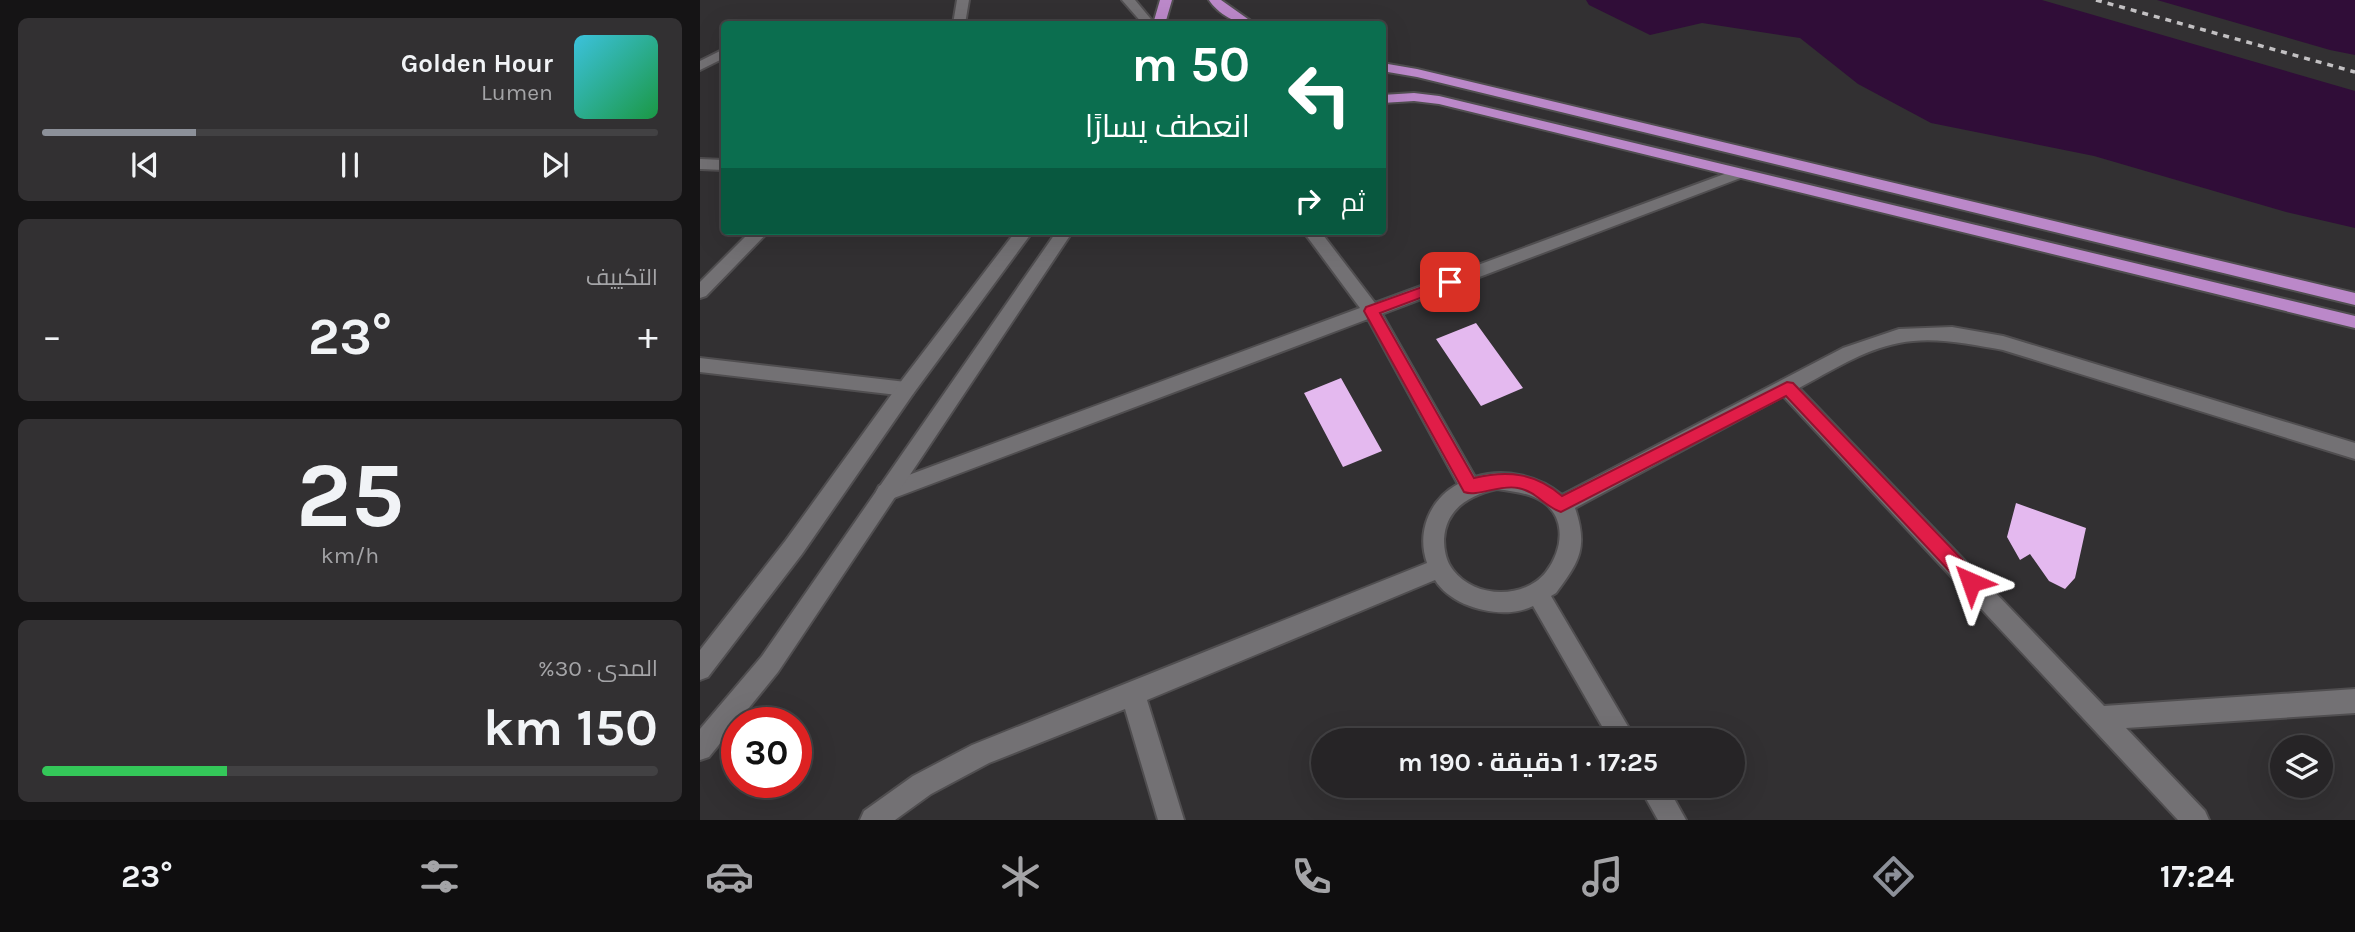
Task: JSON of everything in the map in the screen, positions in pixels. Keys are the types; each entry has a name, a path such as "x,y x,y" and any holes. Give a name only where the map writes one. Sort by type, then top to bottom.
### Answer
{"highway":[{"path":"1160,21 1166,0"},
{"path":"1215,0 1241,21"},
{"path":"1386,68 2355,299"},
{"path":"1386,99 1414,97 1439,100 2355,322"}],"street":[{"path":"959,21 962,0"},
{"path":"1128,0 1146,21"},
{"path":"700,50 721,52"},
{"path":"700,66 721,54"},
{"path":"700,164 721,165"},
{"path":"886,492 1738,174"},
{"path":"700,292 757,235"},
{"path":"700,669 794,547 906,389 1022,235"},
{"path":"700,748 769,664 1062,235"},
{"path":"1314,235 1371,311 1470,487"},
{"path":"1324,235 1329,252"},
{"path":"1561,505 1849,353 1899,336 1952,334 2003,344 2355,451"},
{"path":"700,365 906,389"},
{"path":"1787,388 2196,820"},
{"path":"1497,480 1521,481 1544,490 1561,505 1569,519 1573,540 1569,562 1549,587 1527,599 1503,603 1477,599 1454,586 1439,568 1432,546 1435,524 1451,499 1470,487 1497,480"},
{"path":"873,820 922,785 981,754 1439,568"},
{"path":"1538,593 1617,728"},
{"path":"1133,694 1171,820"},
{"path":"2100,718 2355,701"},
{"path":"1659,798 1673,820"}],"shaded area":[{"path":"1586,0 2042,0 2355,91 2355,228 2286,212 2094,156 1931,123 1858,84 1800,38 1702,23 1650,35 1589,5"},
{"path":"2157,0 2355,0 2355,55 2330,50"}],"building":[{"path":"1476,323 1523,388 1481,406 1436,339"},
{"path":"1341,378 1382,451 1343,467 1304,393"},
{"path":"2016,503 2086,528 2075,578 2065,589 2049,581 2030,554 2020,560 2007,537"}],"railway":[{"path":"2096,0 2355,72"}],"route":[{"path":"1450,282 1371,311 1398,354 1470,487 1497,480 1521,481 1544,490 1561,505 1787,388 1971,582"}]}
